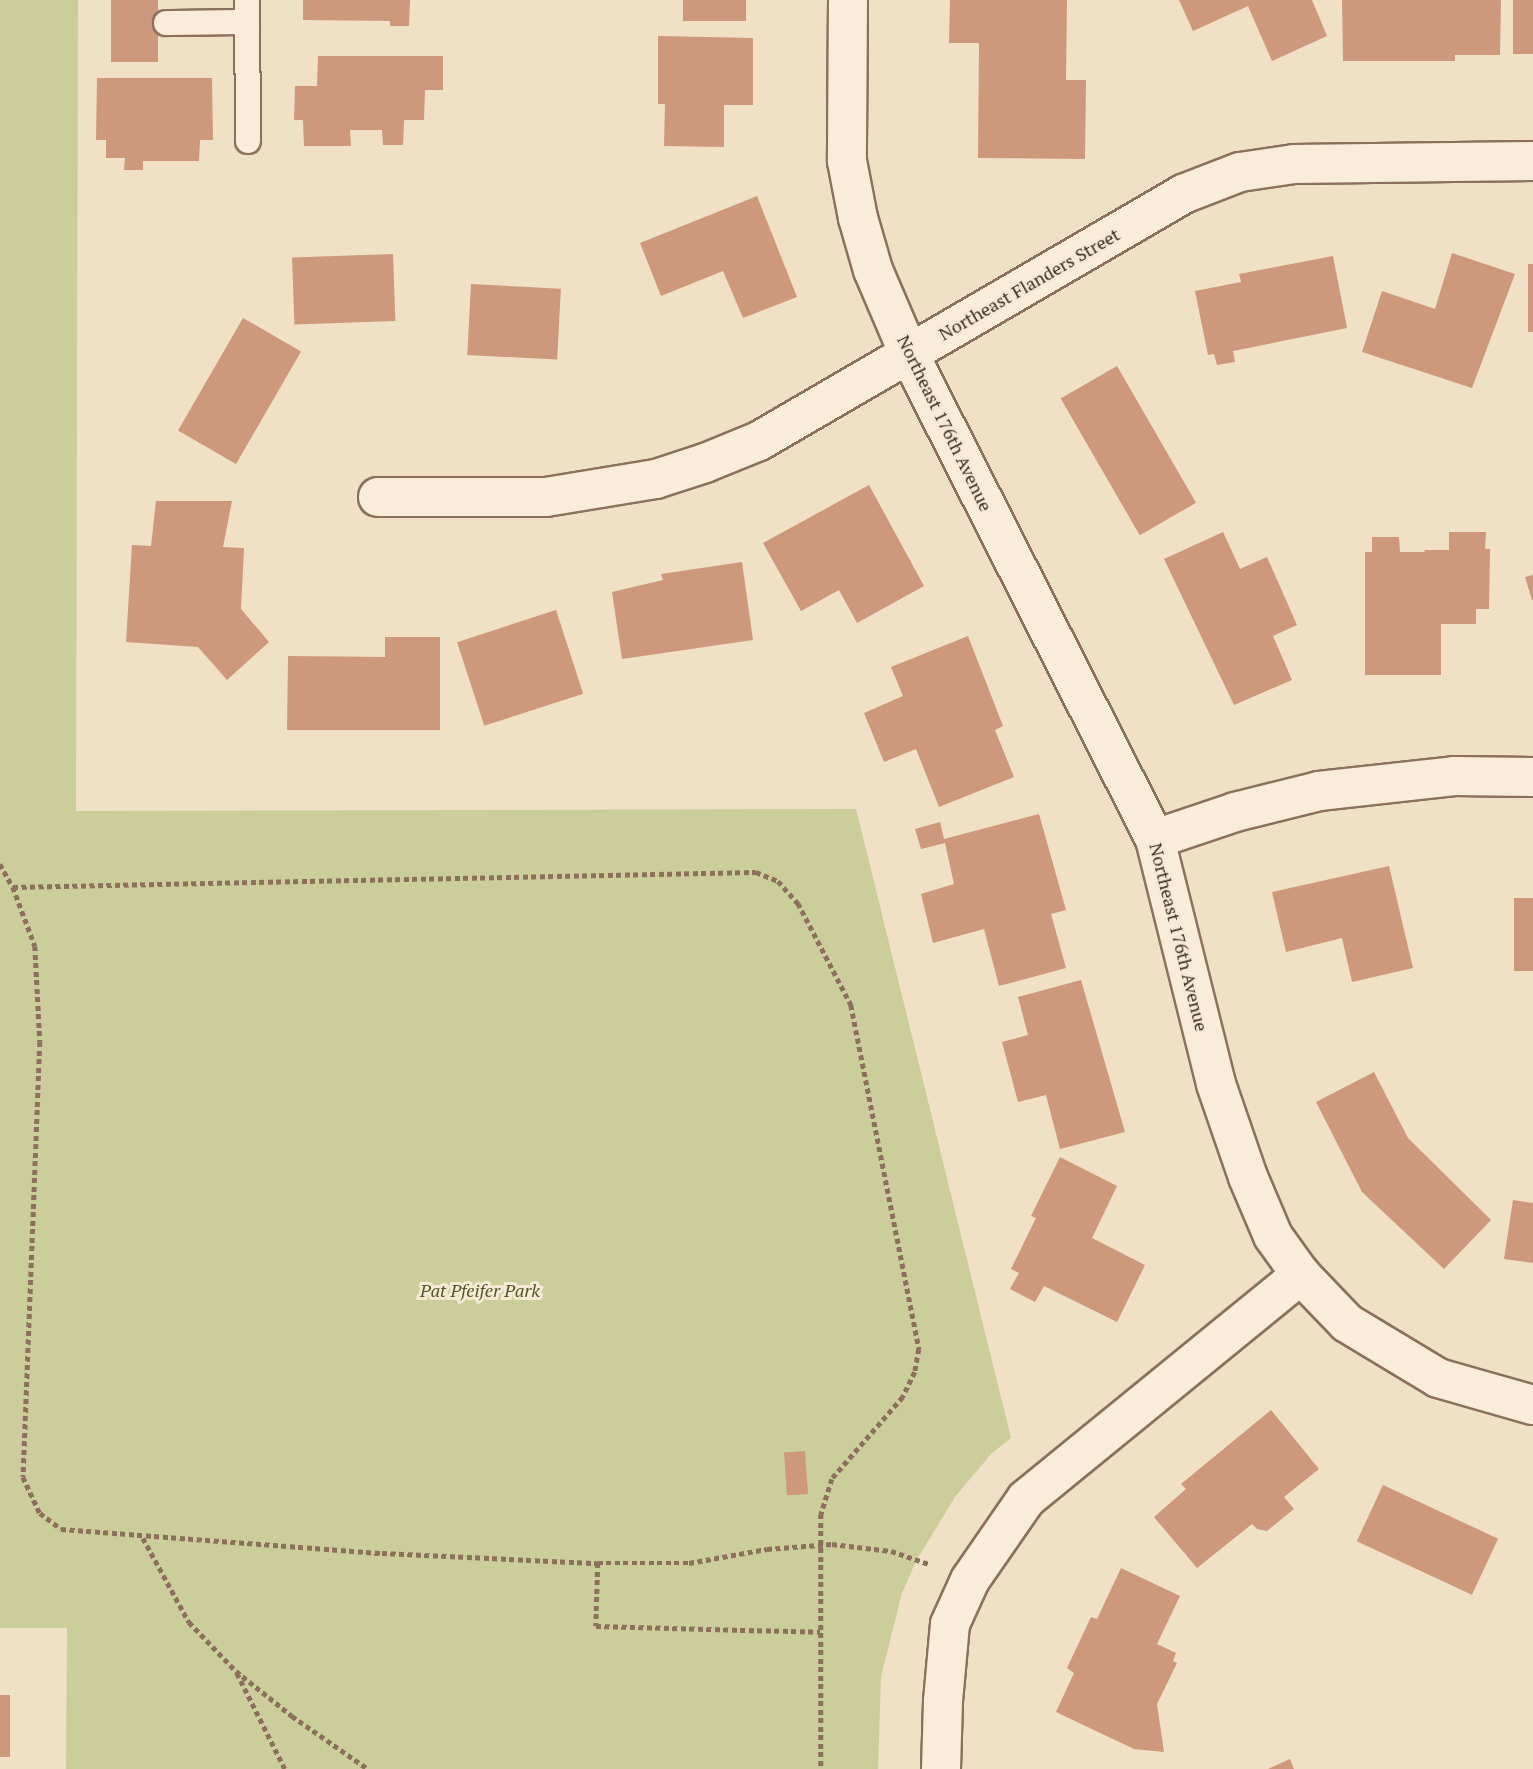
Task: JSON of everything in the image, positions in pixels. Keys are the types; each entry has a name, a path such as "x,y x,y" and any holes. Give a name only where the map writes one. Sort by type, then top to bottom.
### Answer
{"street":[{"name":"Northeast 176th Avenue","path":"848,0 847,161 873,270 909,354 1155,839 1216,1084 1248,1177 1273,1236 1301,1275 1347,1323 1438,1378 1533,1405"},
{"name":"Northeast Flanders Street","path":"378,497 546,497 656,479 759,441 1183,194 1240,172 1294,164 1533,161"},
{"path":"1155,839 1235,812 1319,791 1454,776 1533,777"},
{"path":"941,1769 943,1701 950,1624 970,1580 1026,1499 1301,1275"}],"lane":[{"path":"166,23 247,11 248,141"}],"path":[{"path":"0,864 13,887 35,946 40,1042 23,1477 40,1513 61,1529 143,1538 598,1563 690,1563 767,1549 819,1545 891,1551 970,1580"},
{"path":"13,887 756,872 778,881 798,903 851,1005 919,1349 915,1372 903,1397 832,1479 821,1514 821,1769"},
{"path":"143,1538 189,1622 236,1671 292,1716 368,1769"},
{"path":"598,1563 596,1626 820,1632"},
{"path":"236,1671 285,1769"}],"green space":[{"name":"Pat Pfeifer Park","path":"0,0 78,0 76,811 856,809 1011,1438 991,1454 955,1497 916,1561 902,1593 881,1677 878,1769 66,1769 67,1628 0,1628"}],"building":[{"path":"111,0 158,0 158,62 111,62"},
{"path":"303,0 410,0 409,26 390,26 390,21 303,20"},
{"path":"683,0 746,0 746,21 683,21"},
{"path":"950,0 1067,0 1066,80 1086,80 1085,159 978,158 979,43 949,43"},
{"path":"1179,0 1312,0 1327,36 1272,61 1248,6 1193,31"},
{"path":"1342,0 1501,0 1500,55 1455,55 1455,61 1343,61"},
{"path":"1513,0 1533,0 1533,54 1513,54"},
{"path":"658,36 753,38 753,105 724,105 724,147 664,146 665,104 658,104"},
{"path":"318,56 443,56 443,90 425,90 424,120 404,120 403,145 383,145 382,130 350,130 351,146 304,146 303,120 294,120 295,86 317,86"},
{"path":"97,78 212,78 213,140 200,140 199,161 143,161 143,170 124,170 125,158 106,158 106,140 96,140"},
{"path":"757,196 797,297 743,318 723,271 661,296 640,243"},
{"path":"1452,253 1515,274 1472,388 1362,352 1382,291 1435,309"},
{"path":"393,254 395,321 294,324 292,258"},
{"path":"1333,256 1347,328 1233,351 1235,362 1217,365 1214,354 1208,355 1195,291 1241,282 1239,274"},
{"path":"1528,264 1533,264 1533,332 1528,332"},
{"path":"471,284 561,289 557,360 467,355"},
{"path":"243,318 301,352 236,464 178,431"},
{"path":"1117,366 1196,503 1140,535 1061,398"},
{"path":"869,485 924,586 857,623 839,590 801,611 763,543"},
{"path":"156,501 232,501 223,547 244,548 241,609 269,642 227,680 198,647 126,642 132,545 151,546"},
{"path":"1223,532 1240,569 1267,557 1297,625 1273,636 1292,680 1234,705 1164,559"},
{"path":"1449,532 1486,532 1485,549 1490,549 1489,609 1476,609 1476,624 1441,624 1441,675 1365,675 1365,552 1372,552 1372,537 1399,537 1400,552 1425,552 1424,550 1449,550"},
{"path":"742,562 753,640 622,659 612,592 663,580 661,574"},
{"path":"1533,575 1533,600 1532,600 1525,577"},
{"path":"556,610 583,694 484,726 457,642"},
{"path":"968,636 1003,726 995,730 1014,777 939,807 916,749 884,762 864,713 903,696 891,667"},
{"path":"385,637 440,637 440,730 287,730 288,656 385,657"},
{"path":"1039,814 1066,910 1051,914 1066,968 999,986 984,929 933,943 921,894 954,884 945,843 921,849 915,829 940,822 944,839"},
{"path":"1389,866 1413,968 1352,982 1342,938 1286,952 1272,892"},
{"path":"1514,898 1533,898 1533,971 1514,971"},
{"path":"1081,980 1125,1132 1060,1149 1046,1095 1018,1102 1002,1042 1028,1035 1018,997"},
{"path":"1374,1072 1408,1138 1491,1220 1444,1269 1362,1192 1316,1102"},
{"path":"1060,1157 1117,1186 1092,1238 1145,1265 1117,1322 1044,1286 1035,1302 1010,1289 1019,1273 1011,1269 1036,1218 1031,1216"},
{"path":"1513,1200 1533,1203 1533,1263 1504,1259"},
{"path":"1271,1410 1319,1469 1284,1497 1294,1509 1267,1531 1257,1529 1252,1524 1197,1568 1154,1517 1186,1489 1181,1484"},
{"path":"805,1451 808,1494 787,1495 784,1452"},
{"path":"1383,1485 1498,1539 1472,1595 1357,1541"},
{"path":"1121,1568 1180,1596 1157,1644 1176,1653 1173,1661 1177,1663 1157,1704 1164,1752 1134,1749 1056,1712 1074,1673 1067,1668 1091,1617 1097,1619"},
{"path":"0,1695 10,1695 10,1757 0,1757"},
{"path":"1290,1759 1294,1769 1268,1769"}]}
